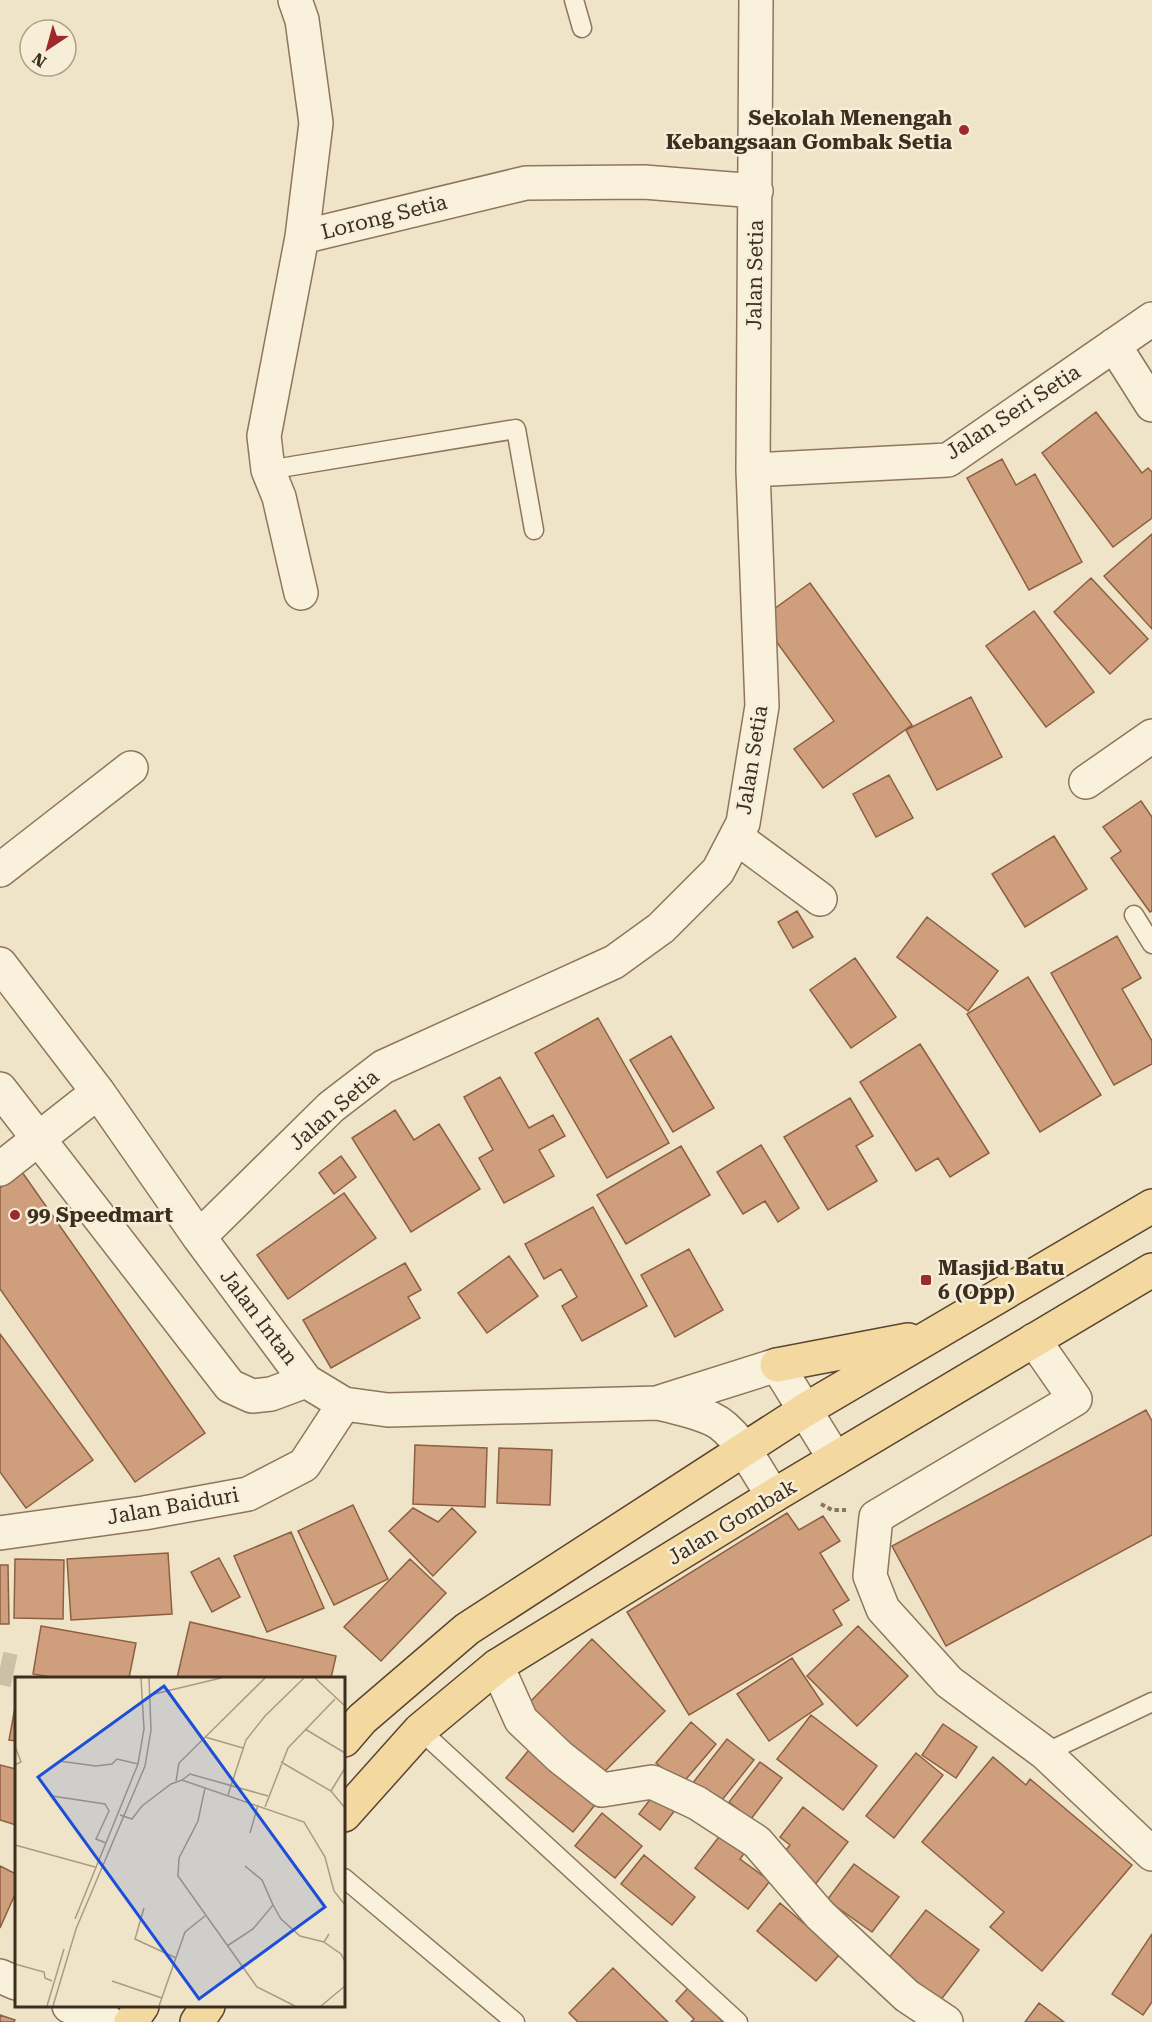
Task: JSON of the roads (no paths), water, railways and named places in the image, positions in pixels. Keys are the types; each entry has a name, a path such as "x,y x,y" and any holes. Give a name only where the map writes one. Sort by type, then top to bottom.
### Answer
{"main road":[{"path":"345,1739 362,1719 467,1629 805,1410 1152,1206"},
{"name":"Jalan Gombak","path":"345,1814 420,1730 497,1666 773,1496 1152,1270"},
{"path":"777,1365 930,1336"},
{"path":"131,2022 141,2007"}],"street":[{"path":"295,0 302,20 316,123 302,237"},
{"name":"Jalan Setia","path":"199,1237 331,1107 383,1067 614,962 661,928 718,871 743,823 762,706 753,470 756,0"},
{"name":"Lorong Setia","path":"301,593 279,497 268,470 264,436 302,237 526,183 644,182 756,191"},
{"name":"Jalan Seri Setia","path":"753,470 948,460 1152,319"},
{"path":"1114,345 1152,405"},
{"path":"1086,782 1152,736"},
{"path":"0,870 131,768"},
{"path":"736,837 820,899"},
{"name":"Jalan Intan","path":"0,963 98,1092 199,1237 306,1381 344,1404 388,1410 658,1403 692,1411 715,1419 743,1449 773,1496"},
{"path":"0,1089 230,1386 252,1396 271,1394 306,1381"},
{"path":"0,1169 98,1092"},
{"path":"1034,1340 1075,1399 876,1517 870,1576 883,1609 949,1682 1045,1753 1152,1854"},
{"path":"777,1365 835,1459"},
{"name":"Jalan Intan","path":"658,1403 777,1365"},
{"name":"Jalan Baiduri","path":"0,1533 144,1513 248,1494 304,1465 344,1404"},
{"path":"497,1666 521,1720 602,1790 652,1782 697,1803 757,1842 820,1915 907,1996 946,2022"},
{"path":"0,1976 15,1983"},
{"path":"71,2007 108,2022"}],"lane":[{"path":"574,0 582,28"},
{"path":"268,470 516,429 534,530"},
{"path":"1134,915 1152,944"},
{"path":"1045,1753 1152,1702"},
{"path":"420,1730 738,2022"},
{"path":"345,1879 515,2022"}],"tunnel":[{"path":"0,1668 14,1671"}],"place":[{"name":"Sekolah Menengah Kebangsaan Gombak Setia","path":"964,130"},
{"name":"99 Speedmart","path":"15,1215"},
{"name":"Masjid Batu 6 (Opp)","path":"926,1280"}]}
